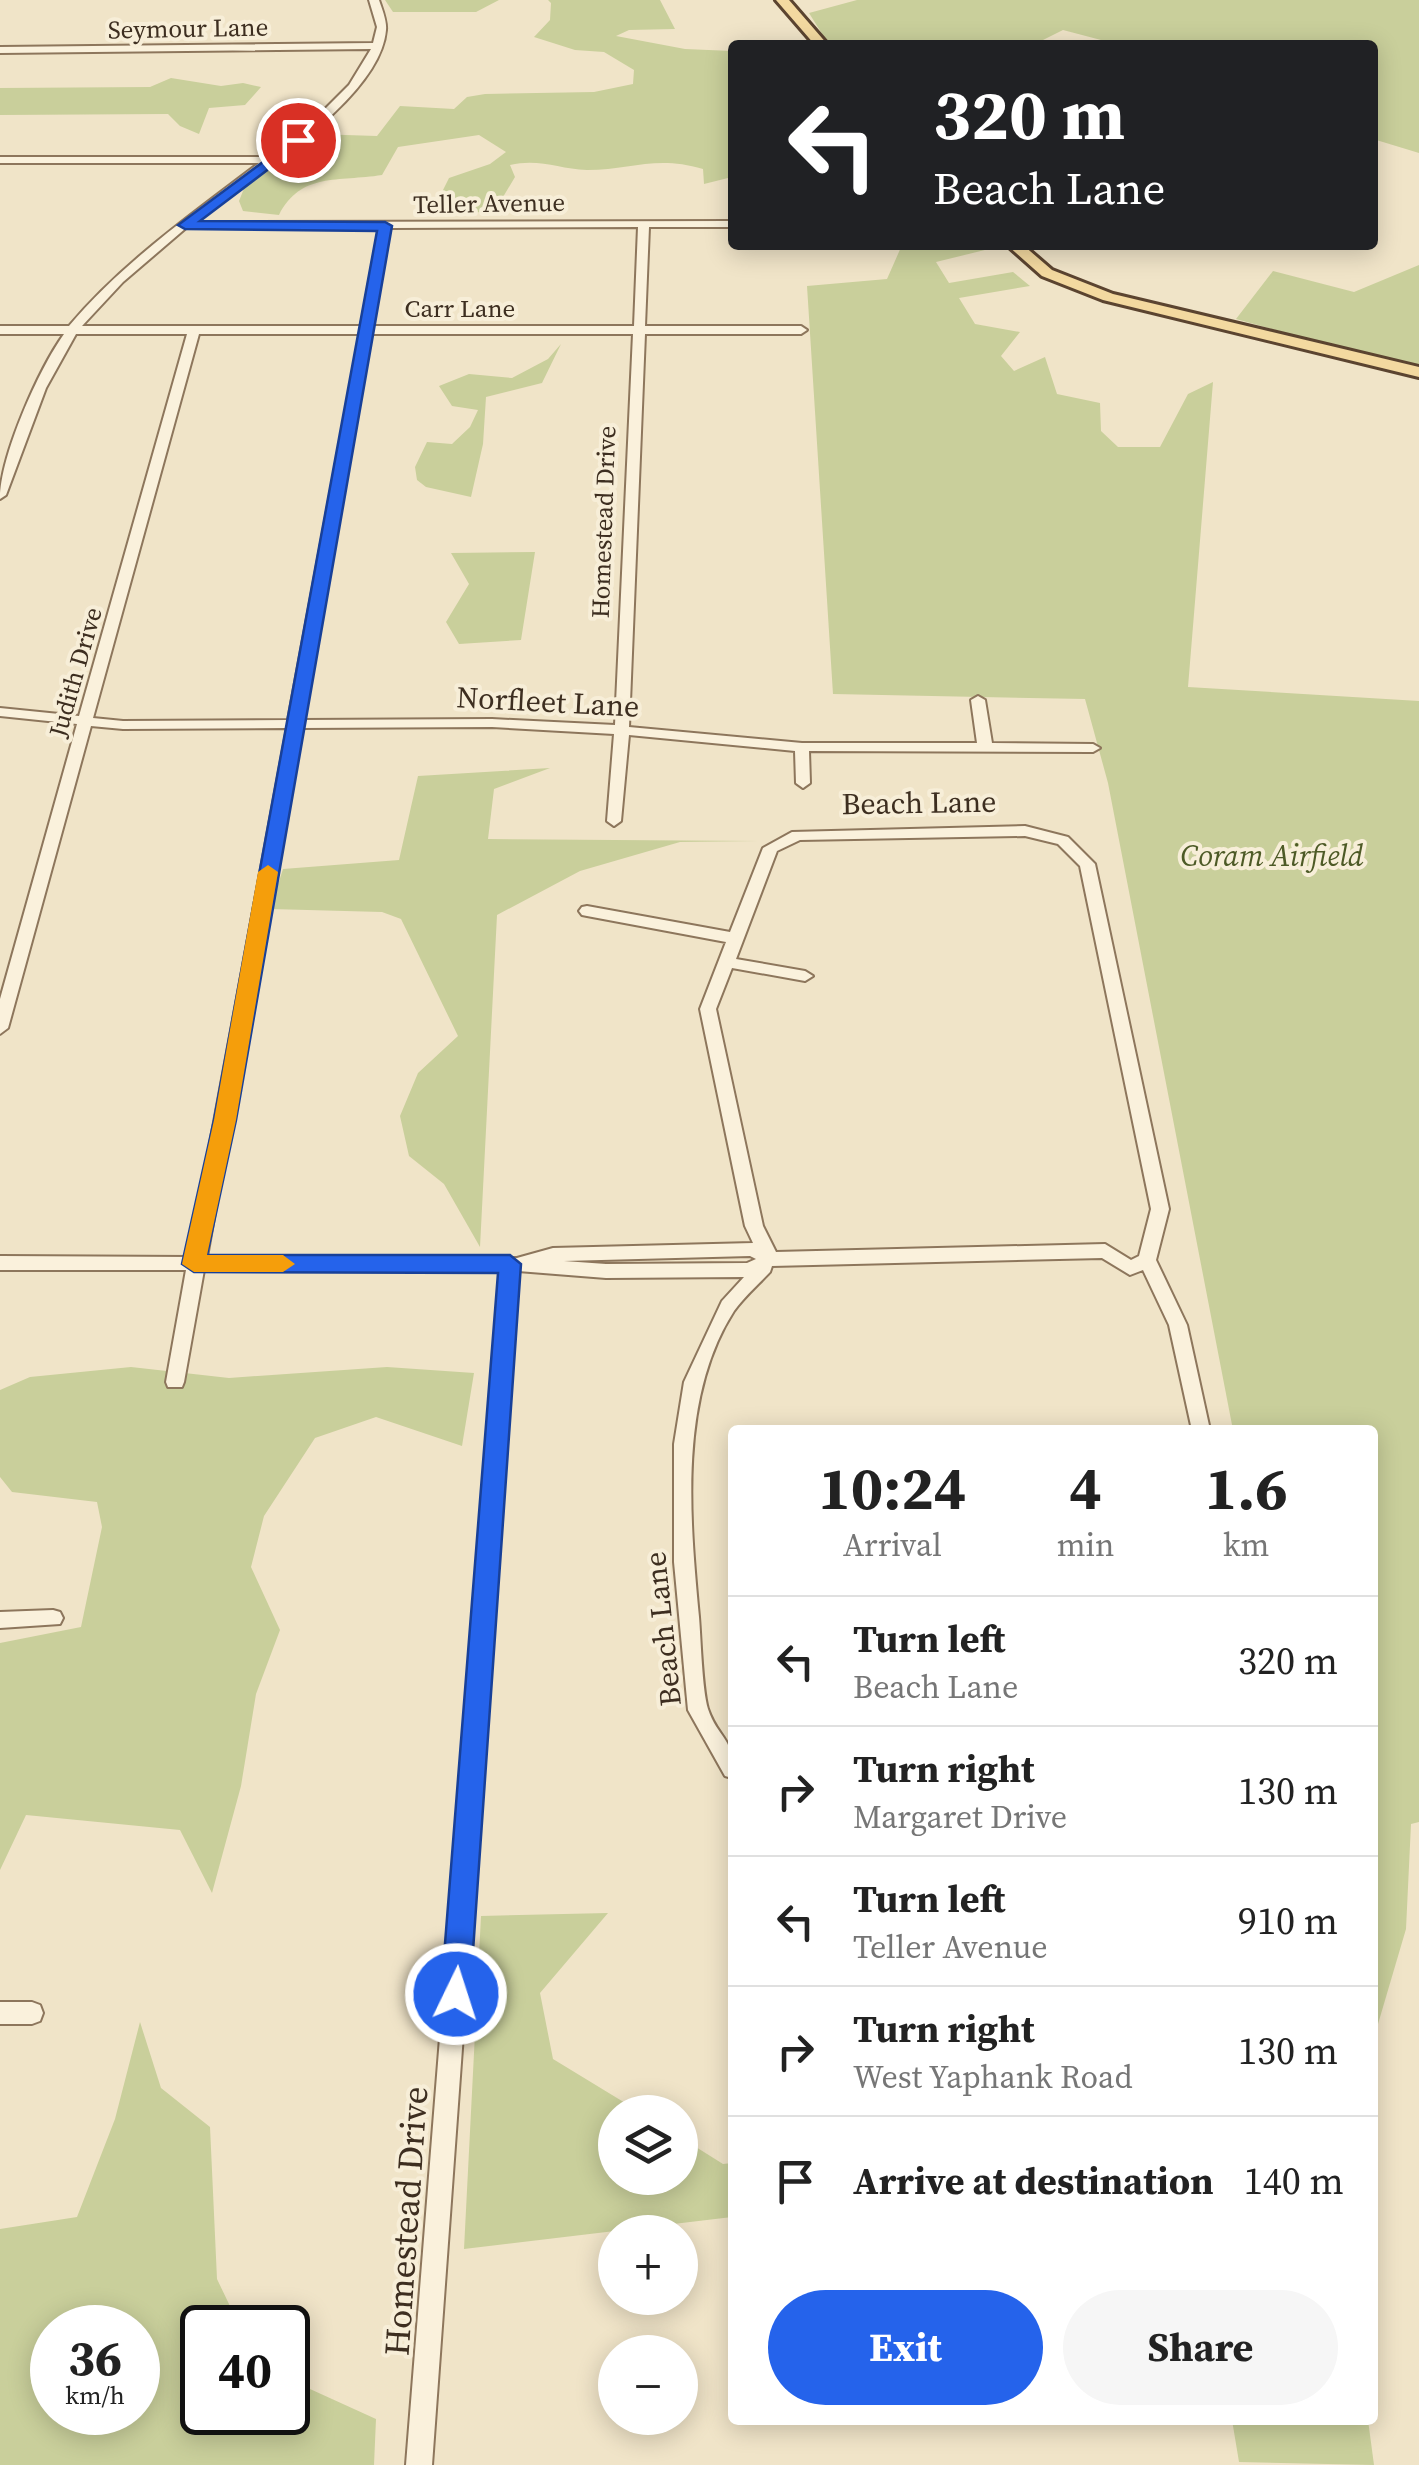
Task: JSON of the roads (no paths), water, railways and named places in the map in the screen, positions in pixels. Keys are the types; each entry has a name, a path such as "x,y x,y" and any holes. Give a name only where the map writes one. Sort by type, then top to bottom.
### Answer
{"main road":[{"path":"782,0 818,40"},
{"path":"1020,250 1046,272 1108,297 1419,372"}],"street":[{"path":"0,494 37,389 72,330 109,290 185,225 317,124 346,94 377,46 384,26 382,12 374,0"},
{"name":"Seymour Lane","path":"0,50 377,46"},
{"path":"0,160 270,160"},
{"name":"Homestead Drive","path":"614,821 622,730 644,224"},
{"name":"Teller Avenue","path":"185,225 728,224"},
{"path":"174,1382 225,1120 385,226"},
{"name":"Judith Drive","path":"0,1028 194,329"},
{"name":"Carr Lane","path":"0,330 801,330"},
{"path":"978,700 985,747"},
{"name":"Norfleet Lane","path":"0,712 122,725 492,723 622,730 802,747 1092,748"},
{"path":"802,747 803,782"},
{"name":"Beach Lane","path":"728,1762 698,1710 684,1562 682,1444 693,1382 716,1330 728,1306 770,1259 754,1226 708,1009 771,848 798,835 1025,831 1063,840 1088,864 1160,1210 1147,1260"},
{"path":"587,912 734,938"},
{"path":"725,962 805,976"},
{"path":"0,1262 510,1264 588,1270 750,1270 770,1259 1105,1251 1130,1268 1147,1260 1178,1325 1199,1425"},
{"name":"Homestead Drive","path":"419,2465 510,1264"},
{"path":"0,1620 53,1618"},
{"path":"0,2013 32,2013"}],"park label":[{"name":"Coram Airfield","path":"1272,856"}]}
